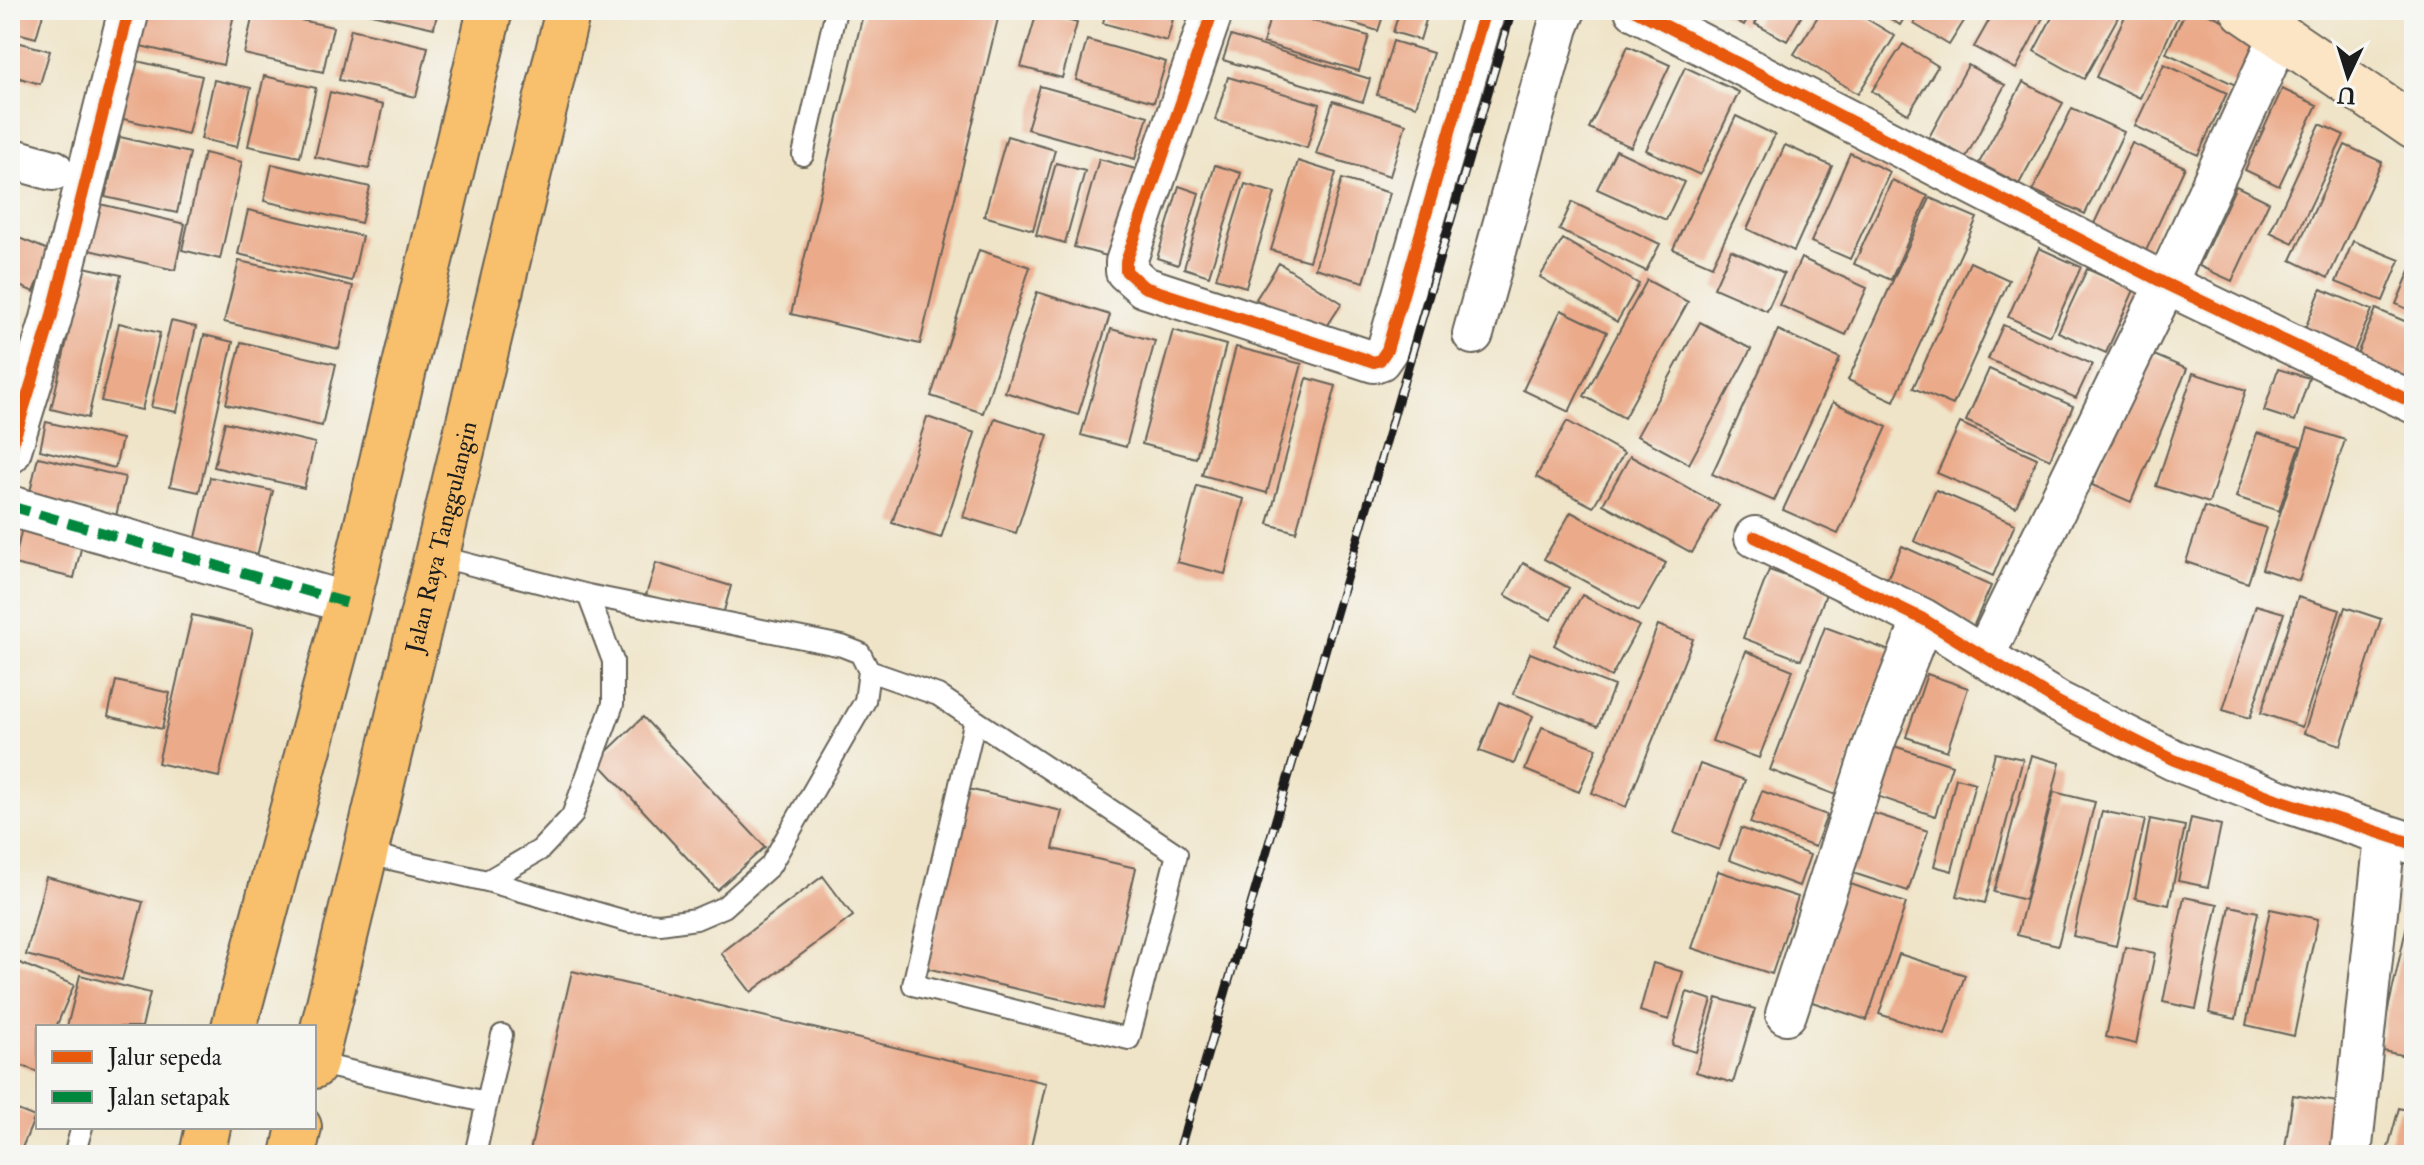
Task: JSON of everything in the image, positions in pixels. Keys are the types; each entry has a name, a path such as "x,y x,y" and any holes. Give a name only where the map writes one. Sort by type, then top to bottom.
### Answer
{"highway":[{"path":"235,1025 348,603 490,10"},
{"name":"Jalan Raya Tanggulangin","path":"316,1056 568,10"},
{"path":"202,1155 208,1129"},
{"path":"293,1155 299,1129"}],"street":[{"path":"10,453 51,319 129,10"},
{"path":"1213,10 1126,262 1126,271 1144,287 1374,362 1380,360 1387,350 1485,10"},
{"path":"1473,334 1565,10"},
{"path":"1635,10 2166,284 2414,403"},
{"path":"2243,10 2279,38 2414,127"},
{"path":"1984,656 2166,284 2279,38"},
{"path":"10,158 53,170"},
{"path":"10,506 348,603"},
{"path":"1755,537 1923,619 2058,702 2174,760 2400,840 2351,1155"},
{"path":"1786,1014 1875,741 1923,619"}],"lane":[{"path":"803,155 836,10"},
{"path":"364,853 487,881 629,922 660,924 696,919 724,907 770,866 865,701 869,671 860,653 842,646 588,595 437,556"},
{"path":"487,881 540,850 572,816 613,704 613,661 588,595"},
{"path":"869,671 938,695 1177,854 1129,1039 913,985 975,720"},
{"path":"475,1155 502,1035"},
{"path":"316,1064 485,1102"},
{"path":"74,1155 81,1129"}],"building":[{"path":"10,10 44,10 36,38 10,31"},
{"path":"145,10 216,10 234,14 223,65 136,45"},
{"path":"254,10 333,27 323,72 244,54"},
{"path":"368,10 438,10 434,28 367,13"},
{"path":"864,10 1000,10 920,344 791,314"},
{"path":"1106,10 1142,10 1173,19 1167,41 1103,23"},
{"path":"1272,10 1369,36 1359,71 1263,43"},
{"path":"1311,10 1385,10 1378,31"},
{"path":"1400,10 1429,10 1420,40 1393,32"},
{"path":"1717,10 1752,10 1744,25"},
{"path":"1762,10 1805,10 1787,41 1755,24"},
{"path":"1822,10 1852,10 1895,36 1858,94 1794,54"},
{"path":"1877,10 1909,10 1900,25"},
{"path":"1923,10 1971,10 1949,45 1914,24"},
{"path":"1995,10 2047,10 2016,69 1974,47"},
{"path":"2056,10 2122,10 2084,79 2034,51"},
{"path":"2128,10 2181,10 2140,98 2096,77"},
{"path":"2186,10 2201,10 2265,40 2242,88 2166,53"},
{"path":"1037,12 1077,23 1062,78 1021,67"},
{"path":"351,29 428,47 416,97 339,80"},
{"path":"1231,36 1370,79 1363,102 1223,60"},
{"path":"10,40 50,51 40,84 10,75"},
{"path":"1087,40 1166,62 1154,102 1076,80"},
{"path":"1393,41 1433,53 1416,106 1377,95"},
{"path":"1903,44 1938,66 1908,114 1872,91"},
{"path":"1628,46 1670,65 1631,147 1589,128"},
{"path":"128,59 202,76 188,134 115,117"},
{"path":"2164,64 2227,93 2198,155 2135,126"},
{"path":"1968,65 2005,85 1966,157 1929,137"},
{"path":"1685,67 1739,92 1700,175 1646,150"},
{"path":"264,76 316,88 300,157 248,146"},
{"path":"1228,77 1320,104 1307,148 1215,120"},
{"path":"214,80 251,88 237,147 201,139"},
{"path":"2023,82 2063,103 2019,184 1979,163"},
{"path":"1040,86 1148,116 1135,159 1027,129"},
{"path":"2282,89 2317,105 2279,186 2245,170"},
{"path":"330,92 383,105 369,169 315,157"},
{"path":"1333,101 1406,124 1390,176 1316,154"},
{"path":"2072,108 2124,132 2085,214 2033,190"},
{"path":"1736,116 1775,135 1712,266 1673,249"},
{"path":"2320,124 2344,135 2293,243 2270,232"},
{"path":"1007,136 1055,150 1033,230 984,216"},
{"path":"120,137 190,153 177,213 105,197"},
{"path":"2132,143 2185,167 2144,255 2091,230"},
{"path":"1785,145 1832,166 1794,251 1747,229"},
{"path":"2345,145 2382,162 2328,278 2291,260"},
{"path":"1616,150 1684,182 1666,220 1597,189"},
{"path":"204,153 242,162 220,259 182,250"},
{"path":"1850,153 1890,172 1850,259 1811,242"},
{"path":"1099,159 1143,171 1118,259 1074,247"},
{"path":"1298,161 1336,173 1309,261 1271,250"},
{"path":"1056,163 1085,171 1065,243 1036,235"},
{"path":"272,164 370,187 361,223 264,201"},
{"path":"1215,165 1241,173 1209,276 1184,268"},
{"path":"1342,179 1390,193 1364,282 1315,268"},
{"path":"1892,180 1928,196 1891,280 1854,264"},
{"path":"1245,184 1275,193 1246,287 1216,278"},
{"path":"1179,186 1199,193 1178,265 1157,258"},
{"path":"2236,186 2269,202 2232,281 2199,266"},
{"path":"1930,198 1977,218 1894,401 1848,380"},
{"path":"1572,202 1660,244 1646,271 1559,230"},
{"path":"100,204 185,224 175,270 89,250"},
{"path":"248,210 362,236 352,281 238,254"},
{"path":"14,236 51,251 34,292 10,282 10,245"},
{"path":"1563,239 1639,284 1617,322 1540,277"},
{"path":"2353,241 2400,260 2383,301 2336,282"},
{"path":"2039,248 2081,267 2050,336 2008,317"},
{"path":"979,250 1030,267 983,413 931,396"},
{"path":"1731,250 1784,274 1767,311 1714,288"},
{"path":"1801,258 1867,288 1846,335 1779,305"},
{"path":"239,261 353,286 339,349 224,322"},
{"path":"2414,261 2414,312 2396,304"},
{"path":"1970,262 2009,280 1953,405 1913,388"},
{"path":"1279,263 1342,303 1319,339 1256,299"},
{"path":"84,267 121,275 88,418 51,409"},
{"path":"2087,269 2134,290 2106,353 2058,332"},
{"path":"1647,280 1688,302 1624,418 1584,396"},
{"path":"2321,289 2372,310 2354,352 2304,331"},
{"path":"1037,292 1110,315 1078,415 1005,392"},
{"path":"2376,309 2414,325 2414,382 2354,361"},
{"path":"1561,310 1607,332 1569,412 1523,390"},
{"path":"171,321 196,327 177,412 151,407"},
{"path":"1700,322 1751,349 1689,464 1637,436"},
{"path":"119,323 160,333 142,410 101,401"},
{"path":"2003,325 2092,364 2076,398 1988,359"},
{"path":"1111,329 1155,341 1126,447 1081,435"},
{"path":"1173,330 1226,345 1196,458 1142,444"},
{"path":"1778,330 1840,358 1774,501 1712,474"},
{"path":"204,335 233,342 199,492 170,486"},
{"path":"241,342 336,364 322,426 226,404"},
{"path":"1236,347 1302,364 1267,493 1202,475"},
{"path":"2147,352 2187,369 2131,502 2092,485"},
{"path":"1989,369 2073,406 2050,459 1966,421"},
{"path":"2278,369 2309,378 2295,421 2264,411"},
{"path":"2193,373 2246,390 2209,503 2156,486"},
{"path":"1307,378 1336,386 1296,532 1268,524"},
{"path":"1833,402 1887,427 1838,534 1783,510"},
{"path":"927,417 975,433 941,538 892,523"},
{"path":"995,418 1048,435 1016,533 963,517"},
{"path":"1567,421 1624,453 1593,507 1536,477"},
{"path":"46,422 122,439 115,468 40,450"},
{"path":"225,422 315,443 304,488 214,467"},
{"path":"1960,423 2037,458 2016,507 1937,473"},
{"path":"2308,428 2345,440 2299,581 2262,569"},
{"path":"2257,433 2300,446 2279,511 2236,497"},
{"path":"1630,456 1719,505 1692,553 1603,504"},
{"path":"38,457 125,477 116,516 29,496"},
{"path":"210,477 273,491 257,556 195,542"},
{"path":"1197,486 1244,499 1225,574 1177,562"},
{"path":"1936,490 2015,524 1993,576 1914,541"},
{"path":"2204,507 2266,528 2248,583 2186,562"},
{"path":"1571,512 1666,563 1639,611 1544,559"},
{"path":"24,518 85,532 74,578 14,564"},
{"path":"1902,546 1991,586 1973,627 1883,588"},
{"path":"656,563 731,586 722,618 646,595"},
{"path":"1523,563 1569,588 1551,620 1505,595"},
{"path":"1769,570 1827,591 1801,660 1743,638"},
{"path":"1582,595 1639,626 1611,677 1554,645"},
{"path":"2298,597 2340,610 2302,727 2261,713"},
{"path":"2256,605 2284,613 2250,718 2223,710"},
{"path":"2345,607 2381,619 2341,745 2304,733"},
{"path":"192,615 253,629 219,777 158,763"},
{"path":"1658,625 1693,639 1626,807 1592,793"},
{"path":"1825,627 1890,651 1836,795 1770,770"},
{"path":"1746,651 1793,670 1759,758 1712,741"},
{"path":"1530,653 1614,686 1598,726 1513,694"},
{"path":"1927,674 1968,688 1947,751 1906,737"},
{"path":"116,681 170,693 162,729 108,716"},
{"path":"1499,702 1533,716 1514,764 1479,751"},
{"path":"643,717 765,847 717,890 597,761"},
{"path":"1542,727 1597,748 1579,792 1525,770"},
{"path":"1888,744 1952,765 1935,816 1871,794"},
{"path":"1995,753 2023,759 1985,903 1957,896"},
{"path":"2031,755 2060,763 2025,900 1994,892"},
{"path":"1700,764 1745,780 1719,850 1674,833"},
{"path":"1956,778 1975,783 1952,871 1934,866"},
{"path":"968,789 1062,811 1053,849 1136,868 1103,1009 926,968"},
{"path":"1762,791 1827,815 1815,847 1750,823"},
{"path":"2054,792 2095,802 2058,945 2017,935"},
{"path":"1867,811 1928,831 1908,891 1847,871"},
{"path":"2102,811 2145,820 2116,946 2073,936"},
{"path":"2191,818 2221,825 2208,887 2178,881"},
{"path":"2150,819 2185,826 2169,905 2135,898"},
{"path":"1741,828 1810,855 1799,886 1729,860"},
{"path":"1718,871 1798,897 1772,974 1692,948"},
{"path":"823,876 853,916 751,992 721,953"},
{"path":"46,877 143,902 122,980 26,955"},
{"path":"1836,879 1906,903 1867,1020 1797,997"},
{"path":"2184,897 2218,904 2196,1009 2163,1002"},
{"path":"2230,906 2258,912 2236,1019 2209,1013"},
{"path":"2270,909 2318,919 2294,1036 2246,1025"},
{"path":"2410,911 2414,912 2414,1058 2379,1050"},
{"path":"2125,947 2155,953 2136,1044 2106,1037"},
{"path":"1899,954 1965,975 1945,1035 1879,1014"},
{"path":"10,959 74,985 57,1025 36,1025 36,1071 10,1061"},
{"path":"1653,963 1683,972 1669,1020 1640,1011"},
{"path":"572,971 1046,1083 1029,1155 529,1155"},
{"path":"80,975 150,993 142,1025 68,1025"},
{"path":"1687,992 1712,1000 1696,1052 1672,1045"},
{"path":"1717,998 1755,1009 1733,1083 1696,1072"},
{"path":"2293,1095 2338,1102 2330,1155 2284,1155"},
{"path":"10,1107 35,1117 19,1155 10,1153"},
{"path":"2399,1108 2414,1112 2414,1155 2386,1155"}],"railway":[{"path":"1178,1155 1512,10"}],"marked path":[{"path":"10,506 348,603"}],"cycle path":[{"path":"10,453 51,319 129,10"},
{"path":"1213,10 1126,262 1126,271 1144,287 1374,362 1380,360 1387,350 1485,10"},
{"path":"1635,10 2166,284 2414,403"},
{"path":"1755,537 1923,619 2058,702 2174,760 2276,799 2414,844"}]}
